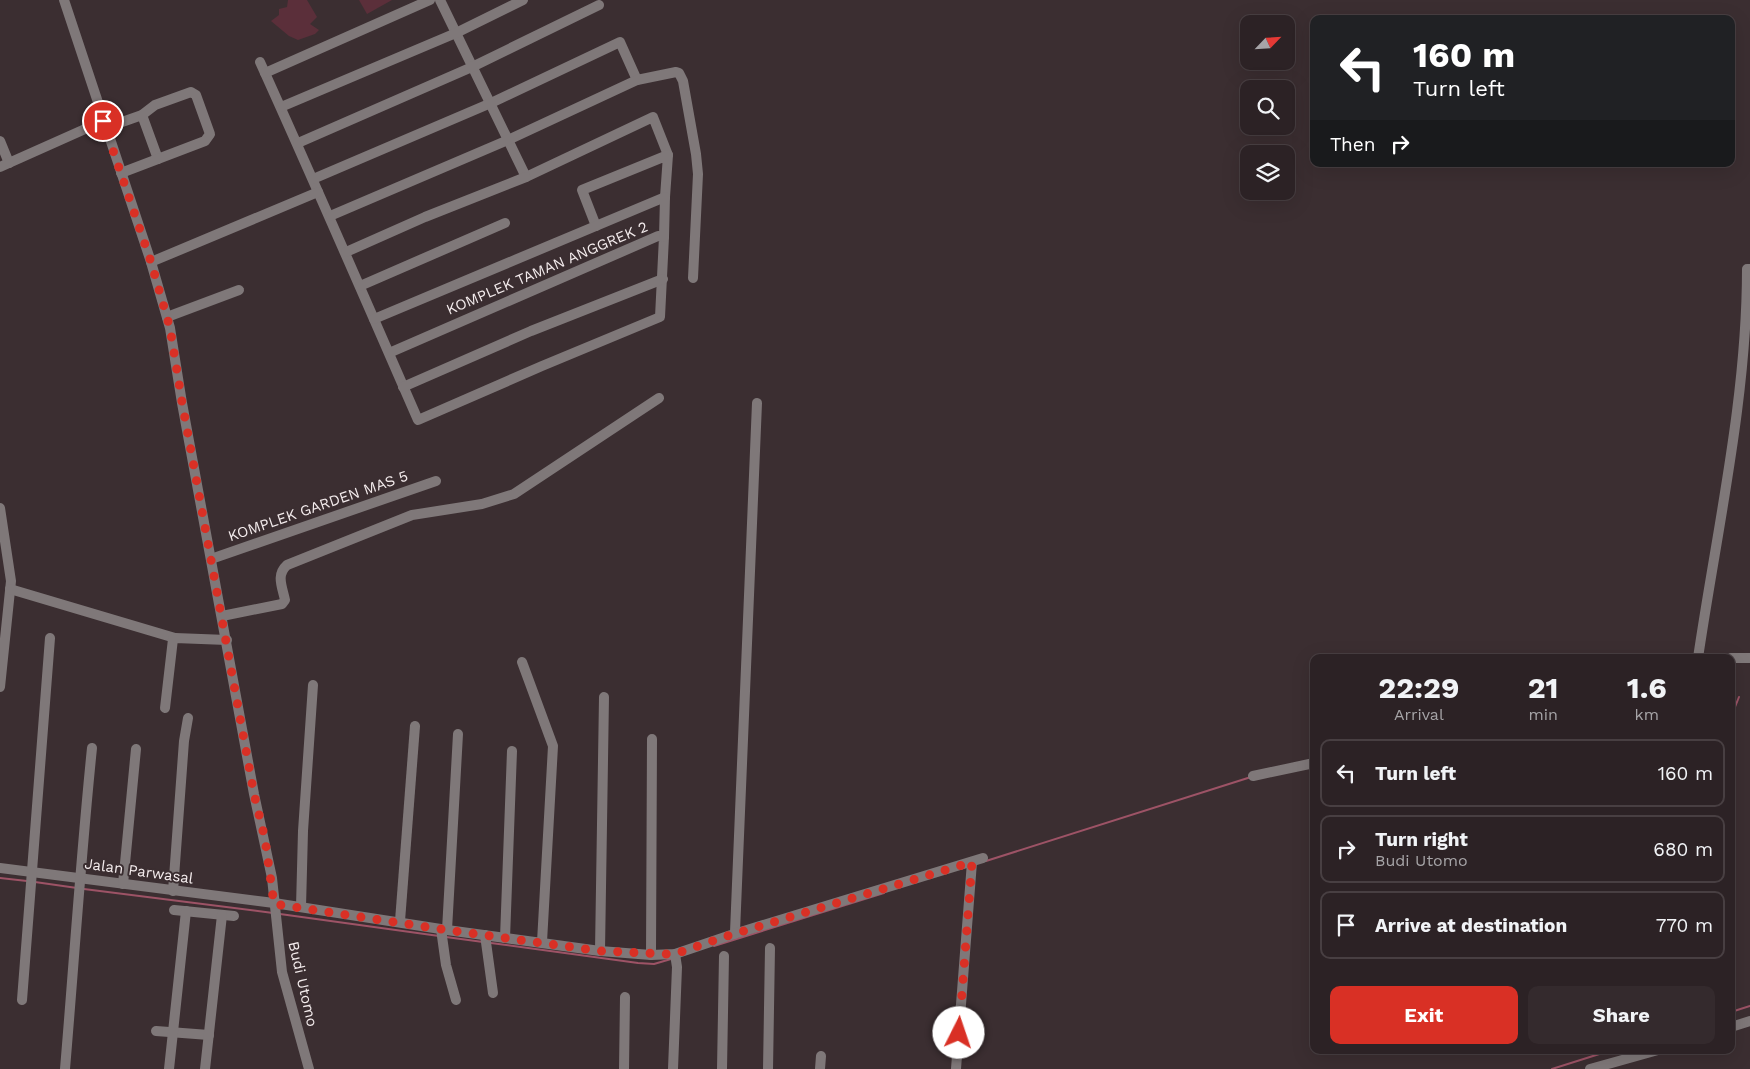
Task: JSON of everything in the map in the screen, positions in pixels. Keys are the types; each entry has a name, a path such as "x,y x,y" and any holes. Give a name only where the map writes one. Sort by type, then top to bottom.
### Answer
{"street":[{"name":"Budi Utomo","path":"64,0 151,262 167,317 254,794 268,855 282,972 309,1069"},
{"path":"265,73 430,0"},
{"path":"440,0 526,177"},
{"path":"281,107 456,33 523,0"},
{"path":"298,143 472,67 599,5"},
{"path":"313,179 491,103 620,42 637,80"},
{"path":"260,62 346,252 403,387 531,331 663,279"},
{"path":"330,216 508,140 637,80 676,72 679,73 682,81 698,174 693,278"},
{"path":"0,140 5,165 104,124 142,115 155,105 191,92 196,95 210,134 208,138 205,141 122,173"},
{"path":"142,115 158,159"},
{"path":"346,252 526,177 653,117 668,155 664,236"},
{"path":"596,226 582,190 668,155"},
{"path":"151,262 318,192"},
{"path":"374,320 666,197"},
{"path":"360,286 505,223"},
{"name":"KOMPLEK TAMAN ANGGREK 2","path":"389,353 519,295 658,236 664,236 660,317 418,420 403,387"},
{"path":"1699,654 1732,443 1747,313 1747,269 1750,269"},
{"path":"167,317 239,290"},
{"path":"222,616 282,604 285,600 279,577 282,570 288,565 412,515 482,504 514,494 659,398"},
{"path":"734,934 736,932 757,404"},
{"name":"KOMPLEK GARDEN MAS 5","path":"211,558 436,481"},
{"path":"0,508 10,567 10,589 0,687"},
{"path":"10,589 175,638 227,640"},
{"path":"22,1000 50,638"},
{"path":"165,708 172,642 175,638"},
{"path":"1735,658 1750,658"},
{"path":"522,662 553,746 542,942"},
{"path":"301,907 303,831 313,685"},
{"path":"600,951 604,698"},
{"path":"172,891 184,741 188,718"},
{"path":"400,921 416,726"},
{"path":"456,1000 449,978 443,934 458,734"},
{"path":"651,955 652,739"},
{"path":"65,1069 80,896 82,845 92,748"},
{"path":"123,884 136,749"},
{"path":"505,938 512,751"},
{"path":"1253,776 1310,764"},
{"name":"Jalan Parwasal","path":"0,868 172,891 206,905 275,911 301,907 400,921 443,934 485,940 505,938 600,951 675,955 734,934 972,865 983,858"},
{"path":"956,1069 972,865"},
{"path":"174,910 186,911 206,905 222,916 234,916"},
{"path":"169,1069 186,911"},
{"path":"205,1069 222,916"},
{"path":"485,940 493,993"},
{"path":"768,1069 770,948"},
{"path":"673,1069 677,967 675,955"},
{"path":"722,1069 724,956"},
{"path":"624,1069 625,997"},
{"path":"1735,1026 1750,1021"},
{"path":"156,1031 209,1035"},
{"path":"1590,1069 1644,1054"},
{"path":"820,1069 821,1056"}],"shaded area":[{"path":"288,0 307,0 317,17 310,24 319,30 315,34 298,40 289,36 271,21 279,15 279,9 287,7"},
{"path":"359,0 392,0 367,14"}],"waterway":[{"path":"1735,707 1739,697"},
{"path":"986,861 1251,777"},
{"path":"0,878 27,881"},
{"path":"35,882 77,888"},
{"path":"84,889 273,913"},
{"path":"714,946 884,893"},
{"path":"280,914 439,936"},
{"path":"446,937 483,942"},
{"path":"491,943 638,963 654,964 671,959"},
{"path":"1735,1011 1750,1006"},
{"path":"1552,1069 1599,1054"}],"route":[{"path":"103,121 151,262 170,328 254,794 265,839 272,878 274,904 600,951 651,955 675,954 724,937 972,862 959,1033"}]}
